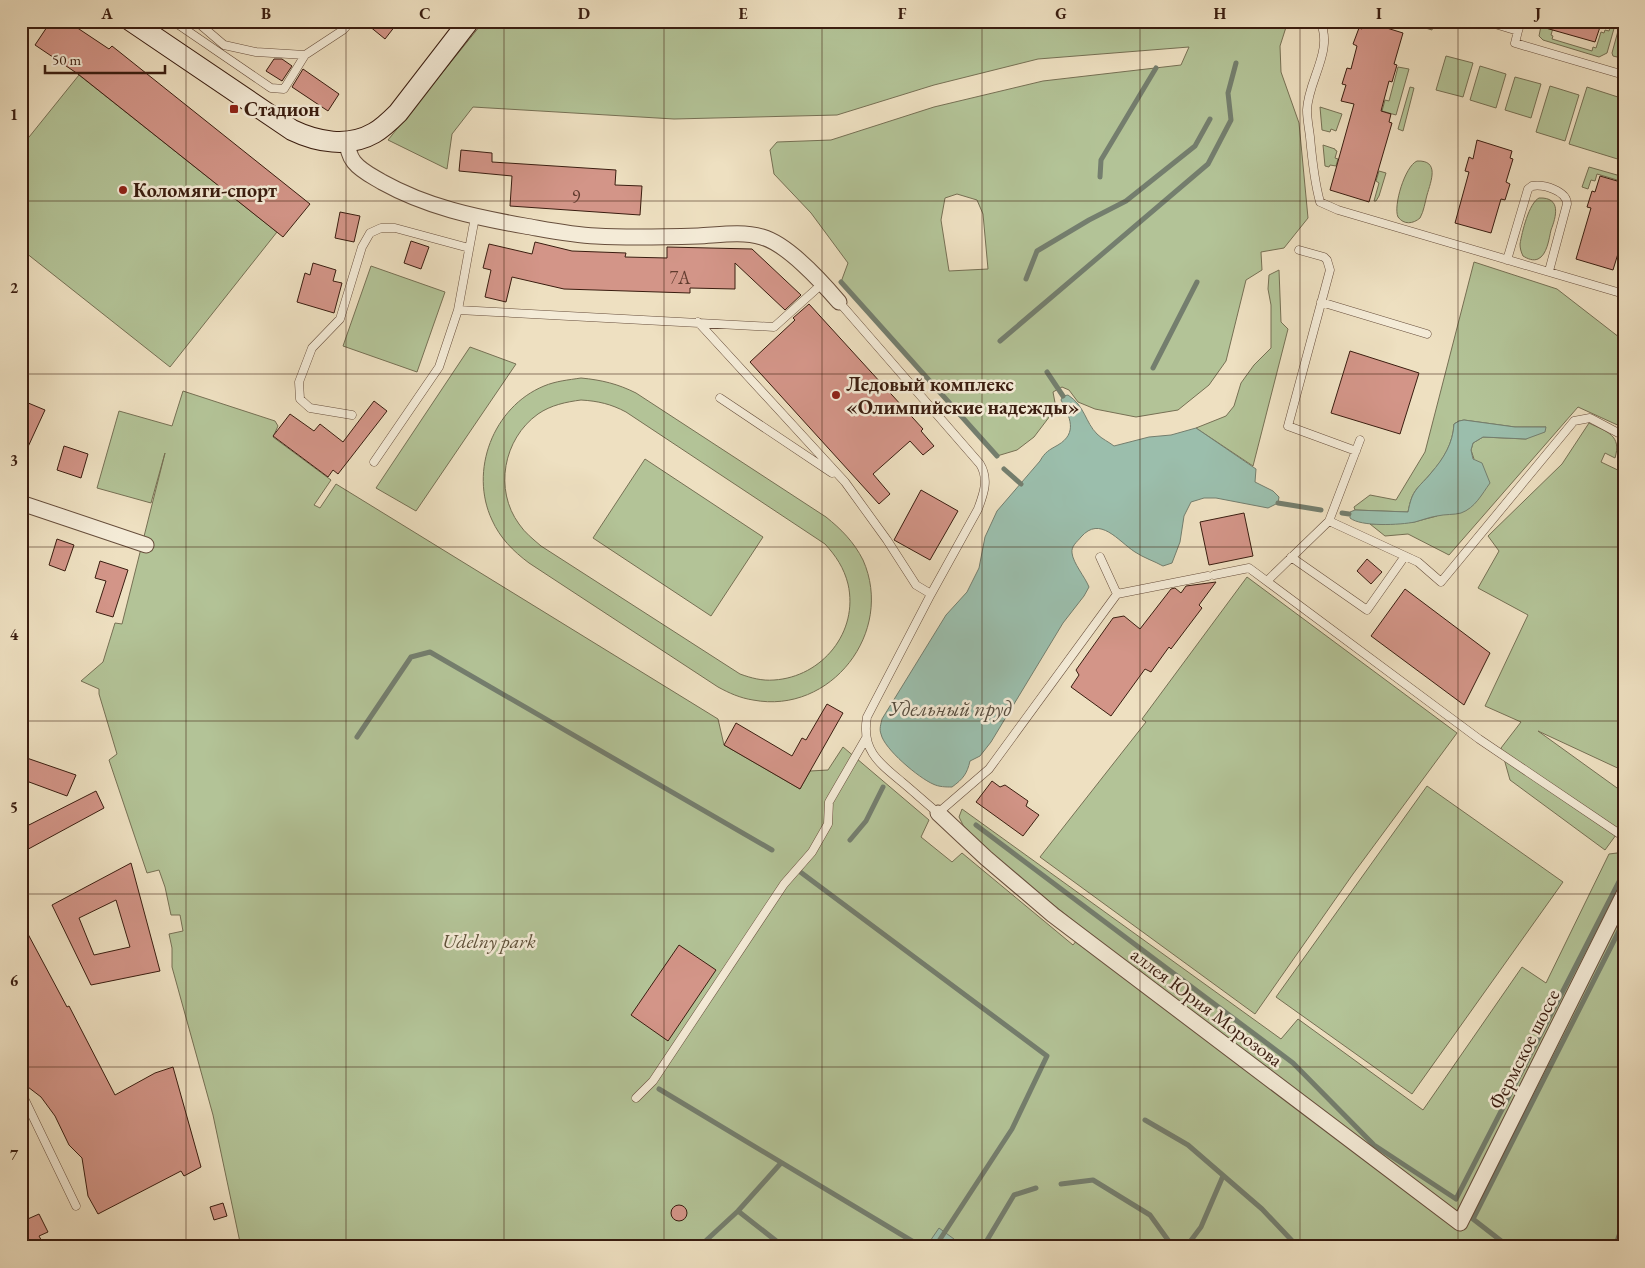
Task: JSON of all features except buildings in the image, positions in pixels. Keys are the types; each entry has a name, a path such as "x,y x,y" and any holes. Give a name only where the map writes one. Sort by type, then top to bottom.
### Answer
{"street":[{"path":"131,21 292,130 318,140 333,142 368,136 386,124 398,113 469,21"},
{"path":"347,141 353,161 360,169 405,195 437,207 475,217 594,236 652,237 744,234 762,237 780,246 823,283 839,302"},
{"path":"21,503 146,545"},
{"name":"аллея Юрия Морозова","path":"938,813 986,858 1053,915 1460,1223"},
{"name":"Фермское шоссе","path":"1460,1223 1624,894"}],"lane":[{"path":"172,21 271,88 284,89 305,55 344,30 351,21"},
{"path":"196,21 224,45 256,52 305,55"},
{"path":"1320,21 1324,30 1325,45 1307,110 1314,179 1320,202 1338,210 1624,294"},
{"path":"1485,21 1518,31"},
{"path":"1521,21 1516,43 1624,75"},
{"path":"1507,260 1528,190 1532,186 1538,185 1564,194 1567,199 1549,271"},
{"path":"374,462 439,366 458,310 475,217"},
{"path":"352,415 310,408 300,398 299,382 312,348 340,319 362,246 370,233 381,228 395,228 469,248"},
{"path":"1299,250 1321,256 1327,260 1330,270 1288,426 1356,451"},
{"path":"458,310 774,326 823,283"},
{"path":"839,302 984,470 985,482 982,499 867,717 866,738 870,750 878,762 938,813 989,769 1117,594 1250,568 1479,739 1624,837"},
{"path":"1321,302 1427,334"},
{"path":"698,322 843,480 887,540 916,585 931,594"},
{"path":"720,398 843,480"},
{"path":"1329,521 1418,562 1441,582 1574,420 1590,418 1624,436"},
{"path":"1267,581 1329,521 1360,440"},
{"path":"1291,557 1367,610 1405,556"},
{"path":"1100,557 1117,594"},
{"path":"636,1098 653,1081 784,884 812,852 828,824 829,802 866,738"},
{"path":"21,1092 76,1206"}],"green space":[{"path":"484,21 1288,21 1280,46 1281,72 1299,123 1308,218 1284,248 1261,252 1262,270 1246,280 1226,361 1209,385 1178,410 1136,417 1095,409 1078,402 1069,390 1062,387 1053,392 1056,408 1034,437 1017,450 997,456 841,282 848,263 811,213 774,174 770,150 777,142 831,140 934,107 1043,81 1181,65 1189,47 1038,59 934,85 837,115 674,119 473,107 452,134 447,169 388,140","holes":["957,194 977,200 983,214 988,269 949,271 941,220 945,198"]},
{"path":"1403,21 1434,21 1432,30"},
{"path":"1542,21 1555,21 1551,35 1553,36 1552,39 1592,51 1593,47 1596,48 1601,32 1609,31 1612,21 1621,21 1619,26 1615,25 1607,53 1599,57 1543,40 1539,36"},
{"path":"1618,31 1622,33 1624,39 1617,57 1613,56 1612,53"},
{"path":"1446,56 1473,63 1463,97 1436,90"},
{"path":"1480,66 1506,74 1496,108 1470,100"},
{"path":"1398,67 1409,69 1396,115 1382,111 1385,100 1389,101"},
{"name":"Коломяги-спорт","path":"79,75 277,232 170,367 21,249 21,147"},
{"path":"1515,77 1541,84 1531,118 1505,110"},
{"path":"1550,86 1579,95 1565,141 1536,132"},
{"path":"1410,87 1414,88 1403,131 1398,129"},
{"path":"1587,87 1624,99 1624,161 1569,144"},
{"path":"1320,107 1342,114 1336,131 1331,129 1330,132 1322,130"},
{"path":"1323,145 1337,151 1335,158 1338,159 1336,166 1325,166"},
{"path":"1417,161 1429,164 1432,178 1420,218 1414,222 1406,222 1398,217 1397,204 1404,178 1408,170"},
{"path":"1589,167 1624,177 1624,182 1597,174 1595,181 1591,180 1588,189 1582,187"},
{"path":"1379,171 1386,173 1379,196 1374,201 1379,183 1376,181"},
{"path":"1539,198 1551,201 1554,204 1555,214 1544,254 1538,259 1532,260 1523,256 1520,244 1529,212 1535,201"},
{"path":"1474,262 1557,289 1624,341 1624,428 1578,407 1449,555 1408,534 1385,536 1370,524 1414,522 1437,516 1474,459 1471,450 1473,443 1483,437 1526,439 1546,427 1515,427 1464,420 1459,421 1454,424 1452,438 1444,456 1414,493 1408,512 1355,510 1354,507 1370,495 1396,500 1425,452"},
{"path":"371,266 445,292 417,372 343,346"},
{"path":"1279,270 1281,322 1288,329 1253,466 1196,428 1226,416 1234,406 1241,383 1254,365 1271,348 1269,275"},
{"path":"470,347 516,364 416,511 376,488"},
{"path":"581,378 603,381 636,393 826,517 842,531 863,560 871,587 870,614 863,640 849,663 831,681 808,695 781,701 753,700 730,693 529,563 507,544 495,527 486,501 483,481 490,443 499,425 511,409 526,396 549,384","holes":["581,400 599,402 626,412 825,544 842,567 848,584 850,602 848,619 842,635 833,649 821,661 791,677 774,680 757,679 740,674 541,546 529,536 511,511 506,496 506,466 510,451 526,425 538,414 553,406"]},
{"name":"Udelny park","path":"183,391 275,421 278,426 273,437 331,480 314,505 320,508 336,484 718,719 724,745 800,789 810,771 828,770 843,747 929,820 921,837 952,862 962,853 1073,945 1085,930 990,854 963,825 959,817 962,809 1281,1039 1298,1019 1423,1110 1522,967 1546,983 1609,854 1617,853 1624,856 1624,1247 241,1247 213,1115 172,967 172,948 169,934 183,931 180,915 171,915 159,870 147,873 109,760 117,754 99,689 81,681 103,662 115,623 122,624 165,453 151,503 97,488 119,411 172,426"},
{"path":"1589,423 1607,432 1615,439 1617,450 1615,458 1605,453 1601,462 1624,473 1624,771 1538,731 1624,793 1624,824 1605,850 1510,780 1501,748 1521,722 1485,706 1528,615 1478,588 1499,551 1488,536 1562,464"},
{"path":"645,459 763,537 711,616 593,538"},
{"path":"1247,577 1457,733 1353,874 1255,1014 1040,857 1146,722 1142,719"},
{"path":"1427,786 1563,882 1412,1094 1276,997"}],"water":[{"name":"Удельный пруд","path":"1068,395 1078,404 1097,434 1114,446 1196,428 1256,469 1255,482 1273,491 1279,497 1278,503 1268,508 1216,498 1204,498 1191,502 1184,516 1180,542 1172,563 1163,566 1135,552 1109,532 1102,529 1088,531 1076,542 1072,551 1073,557 1089,587 1084,596 1063,623 991,742 980,756 970,761 964,776 952,787 935,785 911,769 888,747 880,732 882,719 946,615 967,592 979,568 985,537 997,511 1046,453 1068,435 1070,430 1069,419 1061,400 1063,396"},
{"path":"1464,420 1515,427 1546,427 1545,432 1526,439 1483,437 1473,443 1471,450 1473,459 1482,463 1490,483 1478,500 1466,511 1400,524 1371,524 1355,521 1350,518 1350,512 1355,510 1408,512 1414,493 1444,456 1452,438 1454,424"},
{"path":"939,1228 954,1239 949,1247 926,1247"}],"waterway":[{"path":"1000,341 1208,164 1231,120 1228,93 1236,63"},
{"path":"1100,177 1101,160 1156,68"},
{"path":"1026,279 1037,251 1089,220 1126,201 1195,146 1210,119"},
{"path":"841,282 997,456"},
{"path":"1153,368 1197,282"},
{"path":"1047,372 1063,396"},
{"path":"1004,469 1021,484"},
{"path":"1278,503 1321,510"},
{"path":"1342,513 1349,514"},
{"path":"357,737 411,657 430,652 772,850"},
{"path":"850,840 866,821 883,787"},
{"path":"976,825 1293,1063 1374,1145 1456,1199 1624,872"},
{"path":"799,871 1047,1056 1012,1129 935,1247"},
{"path":"1509,1247 1473,1219 1624,921"},
{"path":"659,1089 922,1247"},
{"path":"1145,1120 1188,1145 1262,1209 1298,1247"},
{"path":"699,1247 738,1211 781,1163"},
{"path":"1186,1247 1201,1227 1223,1176"},
{"path":"1061,1184 1093,1180 1150,1215 1173,1247"},
{"path":"983,1247 1014,1195 1036,1188"},
{"path":"1615,1247 1621,1230 1624,1198"},
{"path":"738,1211 784,1247"}],"place":[{"name":"Стадион","path":"234,109"},
{"name":"Коломяги-спорт","path":"123,190"},
{"name":"Ледовый комплекс «Олимпийские надежды»","path":"836,395"}]}
